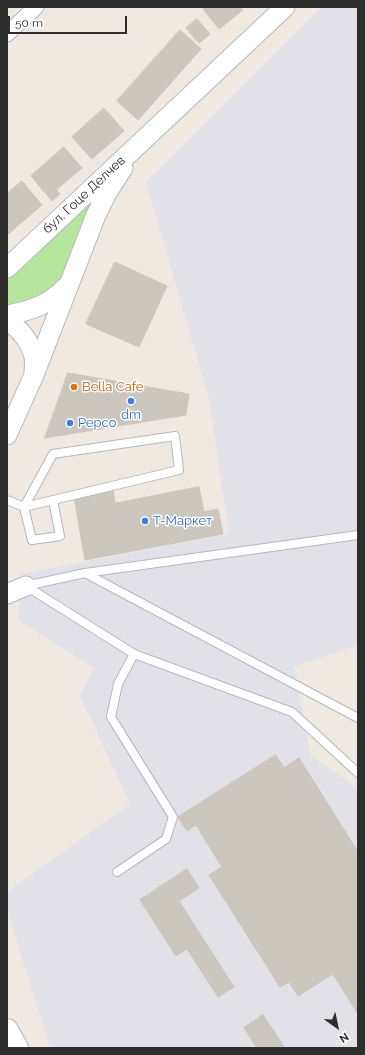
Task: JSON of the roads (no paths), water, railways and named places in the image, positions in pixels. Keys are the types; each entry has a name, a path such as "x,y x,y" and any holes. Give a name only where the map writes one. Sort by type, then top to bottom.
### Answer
{"main road":[{"path":"7,1030 17,1048"}],"street":[{"path":"7,34 36,7"},
{"name":"бул. Гоце Делчев","path":"7,268 285,7"},
{"name":"бул. Гоце Делчев","path":"7,436 34,374 96,215 107,193 122,170 161,122"},
{"name":"бул. Гоце Делчев","path":"7,315 36,308 47,303 71,282"},
{"name":"бул. Гоце Делчев","path":"7,321 13,324 29,345 34,357 34,374"},
{"path":"7,583 26,586"},
{"path":"7,594 26,586"}],"lane":[{"path":"7,500 24,507 53,500 179,470 175,436 53,454 24,507 32,540 60,536 53,500"},
{"path":"26,586 85,573 358,535"},
{"path":"85,573 358,718"},
{"path":"26,586 134,654 292,712 358,773"},
{"path":"117,872 166,839 173,816 111,717 118,684 134,654"}],"place":[{"name":"Bella Cafe","path":"74,387"},
{"name":"dm","path":"131,401"},
{"name":"Pepco","path":"70,423"},
{"name":"Т-Маркет","path":"145,521"}]}
